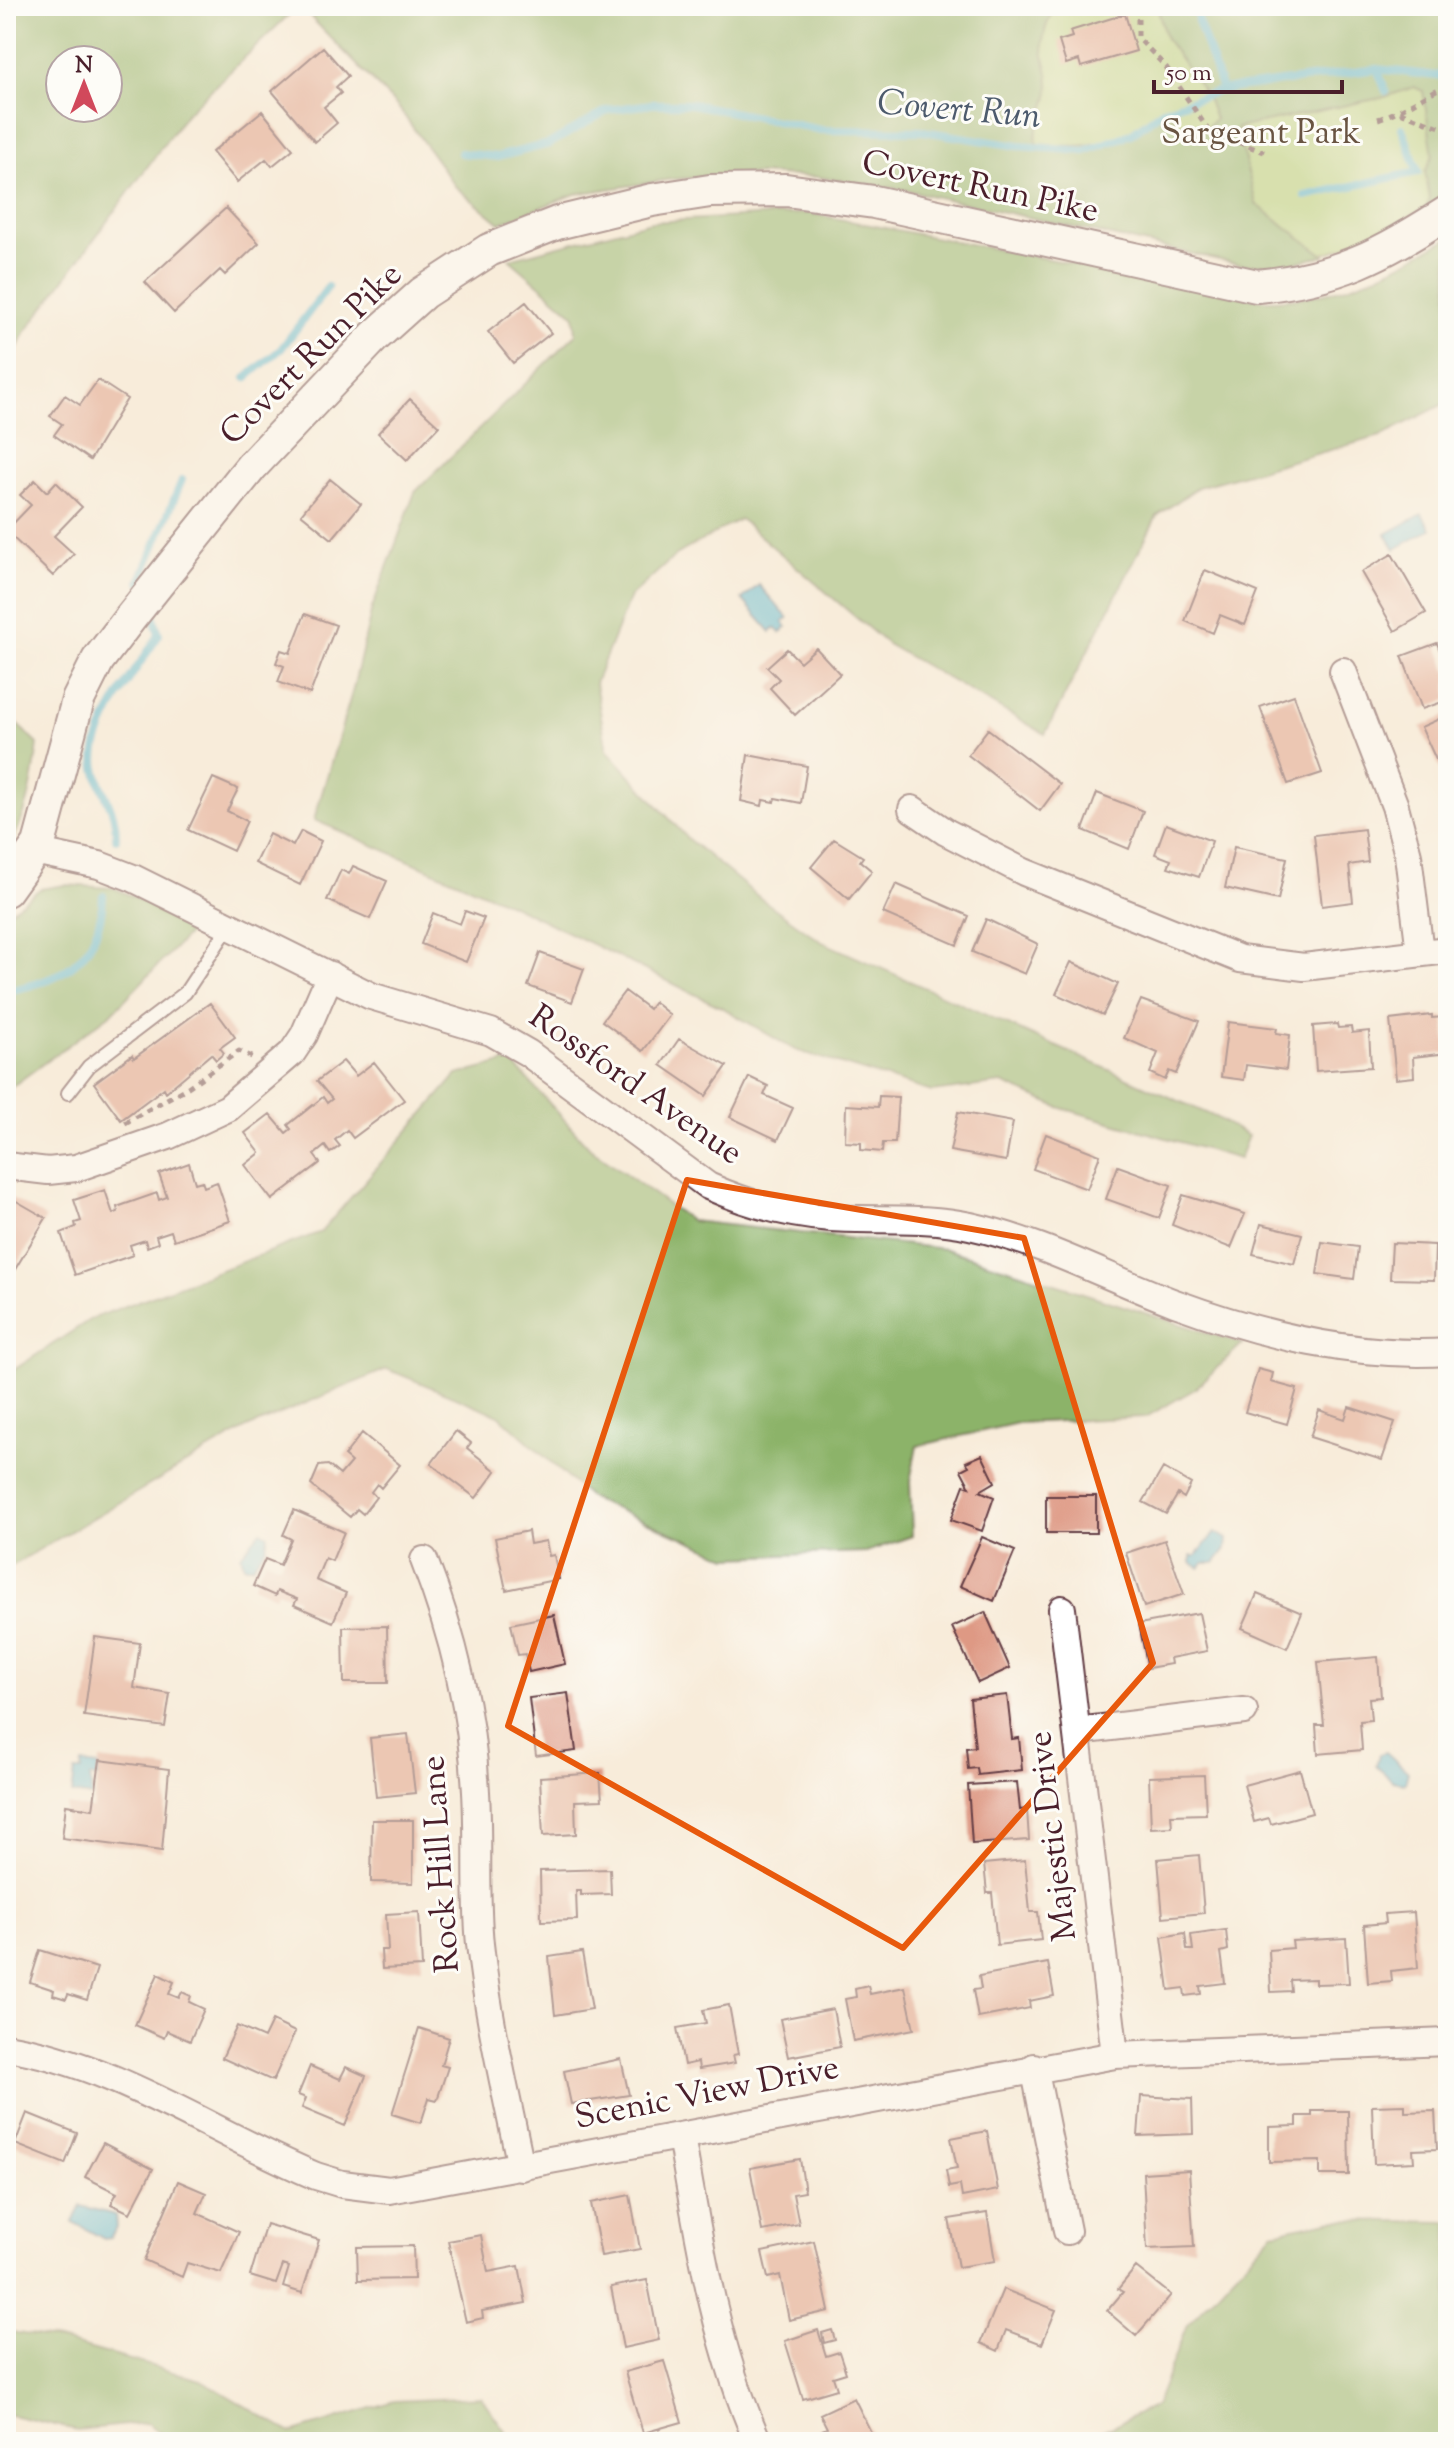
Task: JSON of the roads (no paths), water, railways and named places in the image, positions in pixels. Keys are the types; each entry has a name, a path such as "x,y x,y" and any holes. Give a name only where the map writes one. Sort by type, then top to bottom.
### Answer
{"street":[{"name":"Covert Run Pike","path":"6,890 34,851 46,819 78,700 98,660 251,467 374,337 423,293 489,250 557,223 652,200 710,191 786,190 874,202 1257,286 1304,281 1337,273 1396,245 1448,212"},
{"path":"1343,671 1395,806 1408,855 1420,952"},
{"path":"912,809 946,832 1024,872 1240,959 1304,967 1448,950"},
{"name":"Rossford Avenue","path":"34,851 99,865 133,878 371,996 491,1032 528,1053 708,1186 735,1199 764,1208 829,1218 968,1225 1020,1238 1174,1303 1264,1333 1356,1350 1448,1352"},
{"path":"6,1166 48,1171 76,1168 206,1121 228,1108 276,1069 304,1035 330,975"},
{"name":"Rock Hill Lane","path":"424,1560 456,1659 469,1724 476,1788 480,1944 521,2167"},
{"name":"Majestic Drive","path":"1062,1609 1115,2055"},
{"path":"1078,1731 1244,1711"},
{"name":"Scenic View Drive","path":"6,2047 28,2050 84,2070 309,2173 342,2184 389,2190 1034,2067 1115,2055 1448,2042"},
{"path":"1034,2067 1067,2231"},
{"path":"681,2136 700,2244 728,2368 758,2442"}],"lane":[{"path":"68,1093 89,1066 185,993 230,925"}],"water":[{"path":"1422,514 1431,529 1395,549 1386,534"},
{"path":"759,585 788,618 783,622 787,627 780,633 775,628 771,632 742,599"},
{"path":"261,1531 268,1535 266,1547 252,1566 244,1566 241,1555"},
{"path":"1215,1532 1227,1539 1226,1549 1215,1563 1203,1563 1200,1568 1191,1563 1191,1556 1196,1556"},
{"path":"1386,1752 1408,1772 1405,1783 1393,1781 1376,1766 1379,1754"},
{"path":"82,1764 99,1766 97,1777 90,1777 92,1797 72,1794 75,1771 81,1771"},
{"path":"81,2206 116,2215 117,2227 110,2238 104,2239 73,2222"}],"waterway":[{"path":"1198,6 1198,21 1222,90"},
{"path":"1377,69 1386,91"},
{"name":"Covert Run","path":"461,153 497,157 549,144 608,110 652,104 692,104 821,130 923,131 1018,146 1085,151 1131,134 1163,110 1222,90 1377,69 1437,76 1448,71"},
{"path":"1305,196 1418,172 1402,128"},
{"name":"Covert Run","path":"246,378 281,349 328,287"},
{"name":"Covert Run","path":"140,582 182,480"},
{"name":"Covert Run","path":"116,839 114,818 96,768 96,753 100,736 117,699 159,635 152,611"},
{"name":"Covert Run","path":"6,991 45,981 75,963 95,936 103,896"}],"park label":[{"name":"Sargeant Park","path":"1261,134"}]}
